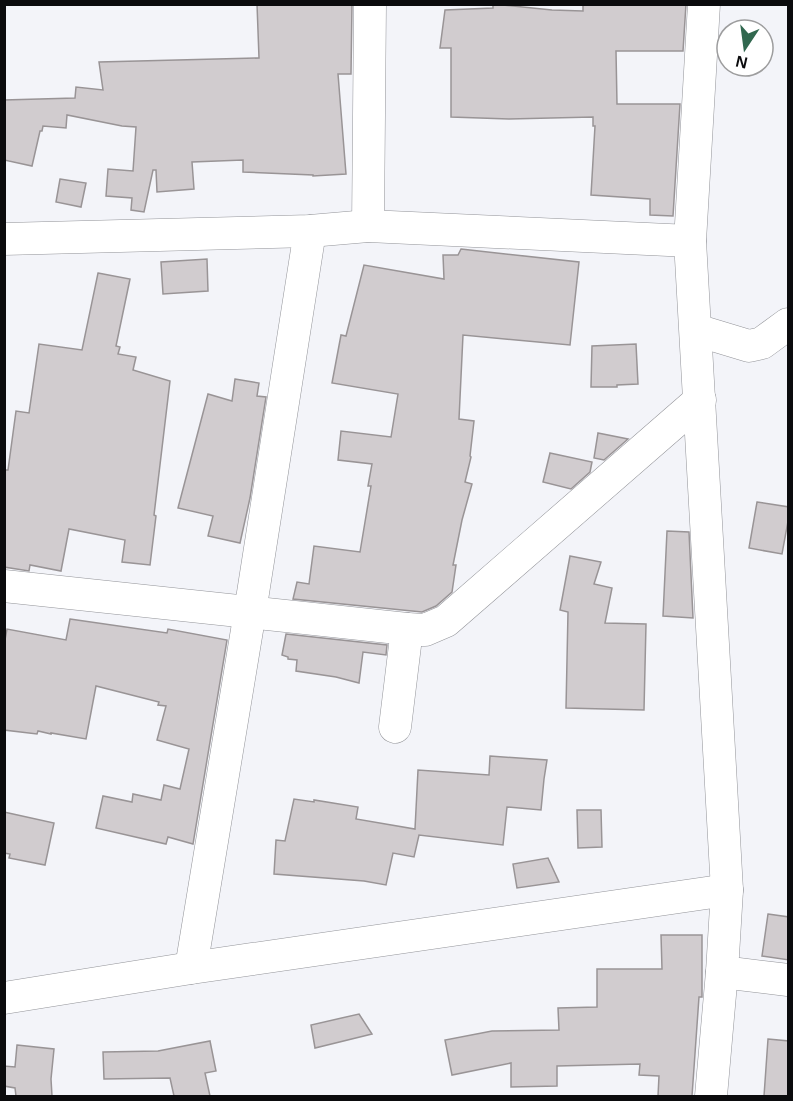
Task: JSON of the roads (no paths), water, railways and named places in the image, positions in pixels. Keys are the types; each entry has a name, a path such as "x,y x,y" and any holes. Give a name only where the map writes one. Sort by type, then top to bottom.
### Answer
{"street":[{"path":"368,226 370,4"},
{"path":"704,4 690,241 727,890 711,1096"},
{"path":"4,239 310,231 368,226 690,241"},
{"path":"191,968 310,231"},
{"path":"696,330 749,346 762,343 789,324"},
{"path":"4,586 425,630 446,621 699,400"},
{"path":"395,727 407,629"},
{"path":"4,998 191,968 727,890"},
{"path":"722,972 789,980"}]}
